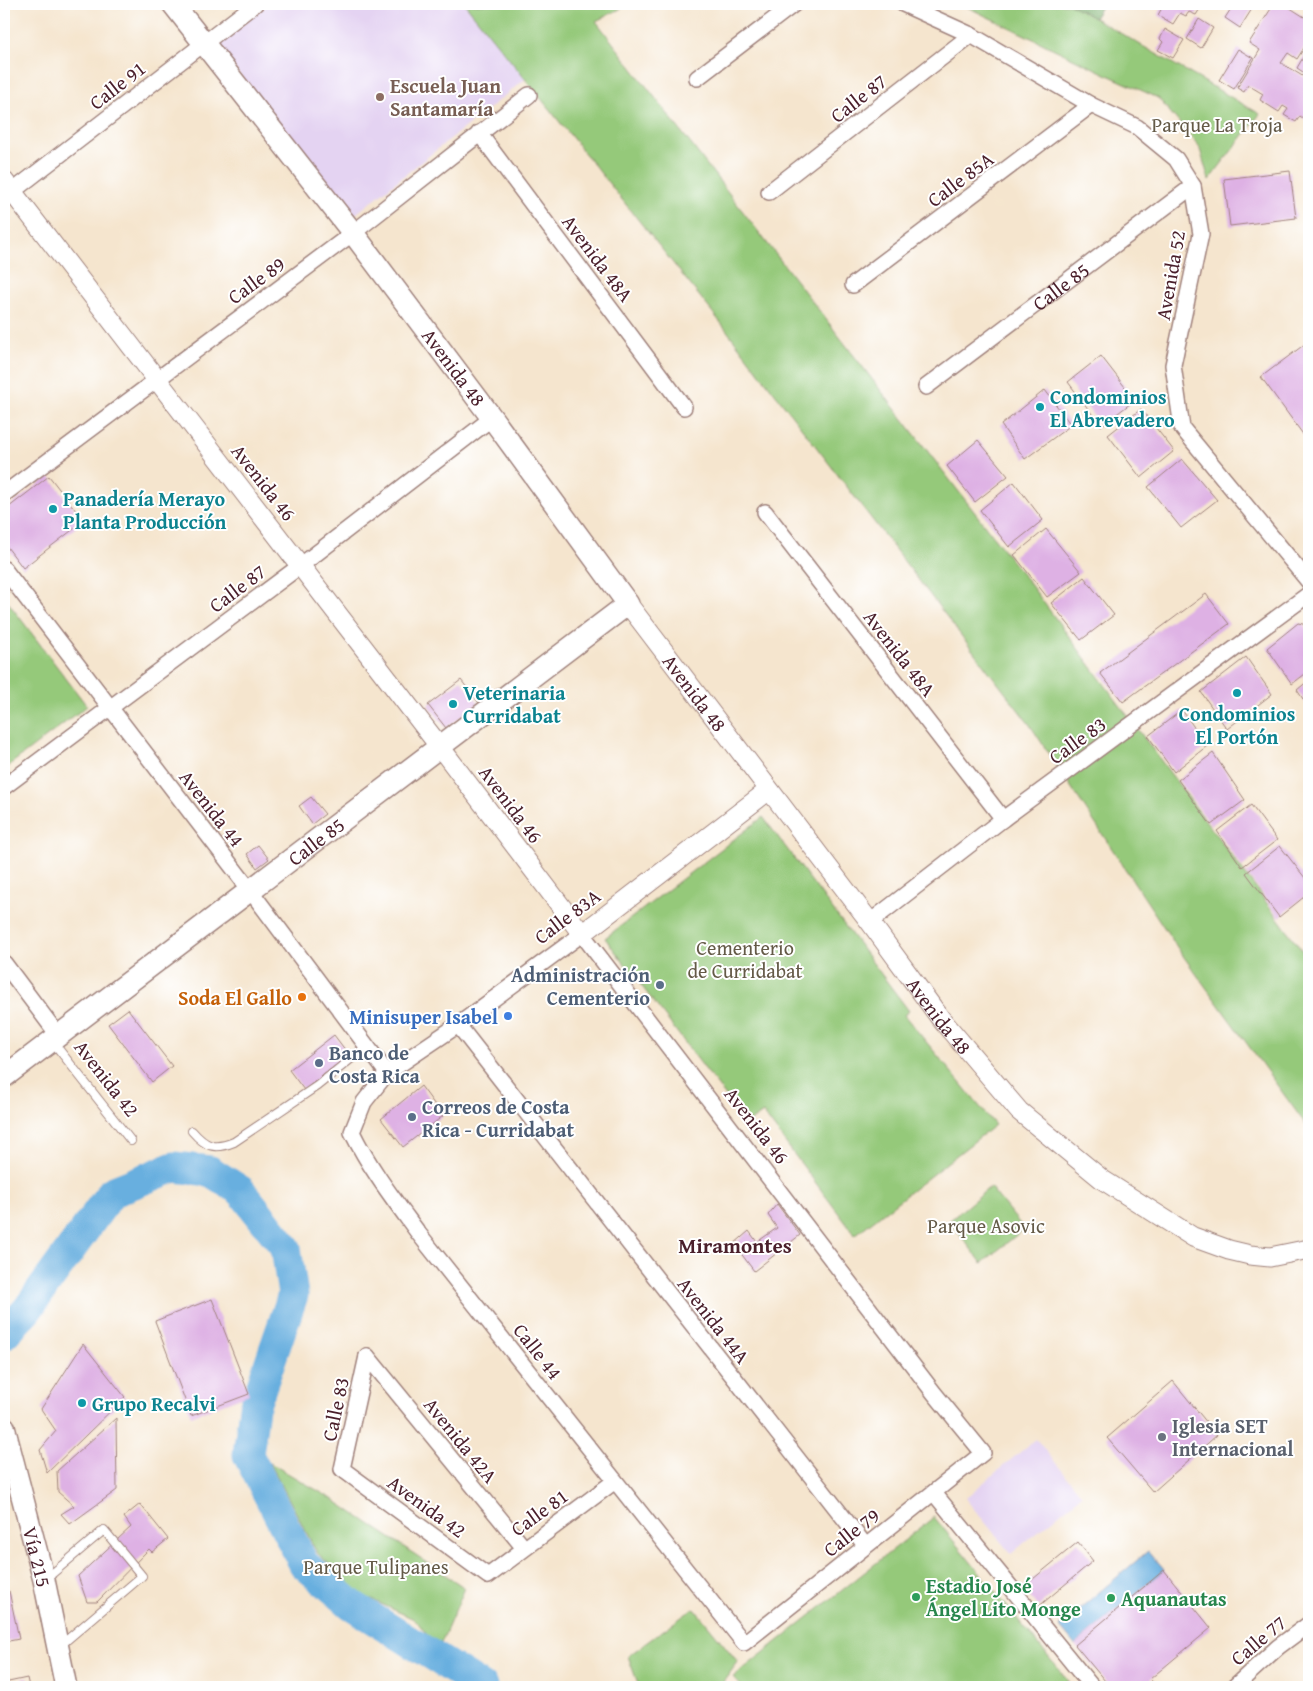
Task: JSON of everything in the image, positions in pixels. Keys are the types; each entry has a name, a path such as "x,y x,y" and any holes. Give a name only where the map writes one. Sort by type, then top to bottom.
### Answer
{"main road":[{"name":"Avenida 48","path":"173,4 353,233 492,418 628,604"},
{"name":"Calle 85","path":"4,1077 628,604"},
{"name":"Vía 215","path":"4,1427 9,1461 44,1580 66,1687"}],"street":[{"name":"Calle 91","path":"7,191 255,4"},
{"path":"698,78 794,4"},
{"name":"Avenida 52","path":"903,4 971,35 1091,105 1137,127 1176,159 1193,186 1201,234 1173,365 1182,428 1309,582"},
{"name":"Calle 87","path":"769,192 971,35"},
{"name":"Calle 89","path":"4,494 353,233 529,94"},
{"name":"Calle 85A","path":"853,285 1091,105"},
{"name":"Avenida 48A","path":"480,133 684,407"},
{"name":"Calle 85","path":"926,387 1193,186"},
{"name":"Avenida 46","path":"7,191 156,379 934,1393 983,1453"},
{"name":"Calle 87","path":"4,787 300,566 492,418"},
{"name":"Avenida 48A","path":"765,512 1003,819"},
{"name":"Avenida 44","path":"4,569 250,890 387,1073"},
{"name":"Calle 83","path":"870,922 1003,819 1309,594"},
{"name":"Avenida 48","path":"628,604 870,922 941,1019 1020,1111 1103,1180 1193,1237 1229,1250 1250,1255 1270,1257 1309,1250"},
{"name":"Calle 83A","path":"387,1073 458,1025 582,934 769,790"},
{"name":"Avenida 42","path":"4,964 55,1038"},
{"name":"Avenida 44A","path":"458,1025 865,1546"},
{"name":"Calle 44","path":"387,1073 364,1102 352,1132 364,1156 419,1234 744,1642"},
{"name":"Calle 83","path":"342,1469 367,1356"},
{"name":"Avenida 42A","path":"367,1356 524,1548"},
{"name":"Calle 79","path":"744,1642 983,1453"},
{"name":"Avenida 42","path":"342,1469 488,1576"},
{"name":"Calle 81","path":"488,1576 615,1481"},
{"path":"934,1493 1092,1687"},
{"name":"Calle 77","path":"1234,1687 1278,1647 1309,1624"}],"lane":[{"name":"Avenida 42","path":"55,1038 131,1140"},
{"path":"192,1132 208,1146 222,1146 234,1142 316,1086 367,1046"},
{"path":"44,1580 104,1530 142,1576 57,1648"}],"shaded area":[{"name":"Escuela Juan Santamaría","path":"268,4 469,4 528,77 352,217 216,45"},
{"path":"1036,1439 1082,1495 1011,1554 965,1498"}],"green space":[{"path":"465,4 630,4 596,21 1030,584 1309,960 1309,1129 1181,953 1030,725 721,323"},
{"name":"Parque La Troja","path":"961,4 1070,4 1260,114 1209,180 1199,146 1158,98"},
{"path":"1070,4 1103,4 1094,18"},
{"path":"4,597 87,706 4,769"},
{"name":"Cementerio de Curridabat","path":"763,817 909,1011 904,1015 995,1125 855,1235 763,1113 747,1124 605,938"},
{"name":"Parque Asovic","path":"990,1187 1024,1229 982,1263 949,1221"},
{"name":"Parque Tulipanes","path":"270,1463 334,1500 465,1588 438,1650 416,1620 362,1595 317,1553"},
{"name":"Estadio José Ángel Lito Monge","path":"934,1517 1073,1687 742,1687 733,1677"},
{"path":"694,1608 738,1662 723,1682 727,1687 639,1687 628,1656"}],"water":[{"name":"Aquanautas","path":"1148,1551 1164,1570 1075,1645 1059,1626"}],"building":[{"path":"1164,4 1203,4 1196,15 1189,12 1186,16 1180,13 1173,24 1158,15"},
{"path":"1234,4 1255,4 1240,28 1225,18"},
{"path":"1274,4 1284,4 1309,20 1309,40 1297,59 1288,53 1281,63 1309,80 1309,110 1304,119 1300,116 1296,122 1284,115 1288,109 1283,106 1279,112 1260,100 1263,94 1248,85 1244,92 1237,88 1260,50 1249,43"},
{"path":"1199,19 1213,28 1201,48 1187,39"},
{"path":"1165,29 1184,40 1173,58 1158,50 1163,42 1160,39"},
{"path":"1309,47 1309,76 1297,68"},
{"path":"1238,49 1253,58 1234,89 1219,80"},
{"path":"1290,171 1296,218 1230,226 1224,179"},
{"path":"1309,341 1309,434 1305,437 1261,377"},
{"name":"Condominios El Abrevadero","path":"1101,356 1135,400 1101,426 1068,382"},
{"name":"Condominios El Abrevadero","path":"1045,390 1071,425 1025,459 1001,425"},
{"name":"Condominios El Abrevadero","path":"1141,409 1174,451 1141,478 1108,435"},
{"path":"978,440 1008,476 975,502 947,466"},
{"name":"Condominios El Abrevadero","path":"1182,459 1217,500 1181,528 1148,487"},
{"path":"49,476 84,521 23,568 4,543 4,511"},
{"path":"1014,482 1043,520 1009,547 980,510"},
{"path":"1046,529 1081,572 1047,597 1014,555"},
{"path":"1084,577 1114,615 1081,640 1051,603"},
{"path":"1206,594 1229,624 1123,702 1100,673"},
{"name":"Condominios El Portón","path":"1298,623 1303,624 1309,632 1309,671 1292,684 1267,648"},
{"name":"Condominios El Portón","path":"1246,657 1272,694 1227,729 1201,692"},
{"name":"Veterinaria Curridabat","path":"461,680 479,703 446,728 428,705"},
{"name":"Condominios El Portón","path":"1309,680 1309,708 1297,690"},
{"name":"Condominios El Portón","path":"1182,710 1207,746 1174,772 1148,736"},
{"name":"Condominios El Portón","path":"1213,753 1245,800 1211,825 1178,780"},
{"path":"311,797 325,814 312,824 299,806"},
{"name":"Condominios El Portón","path":"1251,805 1277,840 1242,867 1217,831"},
{"path":"258,845 269,859 257,868 247,854"},
{"path":"1280,846 1309,883 1309,893 1279,917 1246,873"},
{"path":"128,1009 172,1066 152,1082 108,1024"},
{"name":"Banco de Costa Rica","path":"334,1035 349,1055 304,1090 289,1070"},
{"name":"Correos de Costa Rica - Curridabat","path":"421,1086 443,1116 403,1147 381,1119"},
{"path":"777,1204 800,1235 754,1271 734,1244 749,1231 757,1242 777,1228 768,1215"},
{"path":"212,1299 249,1394 191,1416 155,1321"},
{"name":"Grupo Recalvi","path":"83,1344 125,1397 47,1473 40,1450 56,1431 41,1409"},
{"name":"Iglesia SET Internacional","path":"1173,1381 1217,1435 1153,1492 1107,1438"},
{"path":"116,1418 117,1490 70,1524 61,1514 74,1506 58,1492 57,1471"},
{"path":"140,1504 168,1539 152,1552 149,1549 97,1602 87,1602 78,1576 131,1527 124,1517"},
{"path":"1078,1542 1093,1561 1038,1607 1022,1588"},
{"path":"1164,1570 1211,1628 1150,1679 1157,1687 1110,1687 1075,1645"},
{"path":"9,1591 19,1639 4,1642 4,1592"},
{"path":"27,1678 29,1687 4,1687 4,1683"}],"waterway":[{"path":"4,1334 27,1310 112,1192 174,1167 210,1171 241,1191 286,1248 293,1295 254,1408 248,1455 304,1564 352,1605 482,1687"}],"place":[{"name":"Escuela Juan Santamaría","path":"380,97"},
{"name":"Condominios El Abrevadero","path":"1040,407"},
{"name":"Panadería Merayo Planta Producción","path":"53,509"},
{"name":"Condominios El Portón","path":"1237,693"},
{"name":"Veterinaria Curridabat","path":"453,704"},
{"name":"Administración Cementerio","path":"660,985"},
{"name":"Soda El Gallo","path":"302,997"},
{"name":"Minisuper Isabel","path":"508,1016"},
{"name":"Banco de Costa Rica","path":"319,1063"},
{"name":"Correos de Costa Rica - Curridabat","path":"412,1117"},
{"name":"Grupo Recalvi","path":"82,1403"},
{"name":"Iglesia SET Internacional","path":"1162,1437"},
{"name":"Estadio José Ángel Lito Monge","path":"916,1597"},
{"name":"Aquanautas","path":"1111,1598"}],"district":[{"name":"Miramontes","path":"735,1245"}]}
